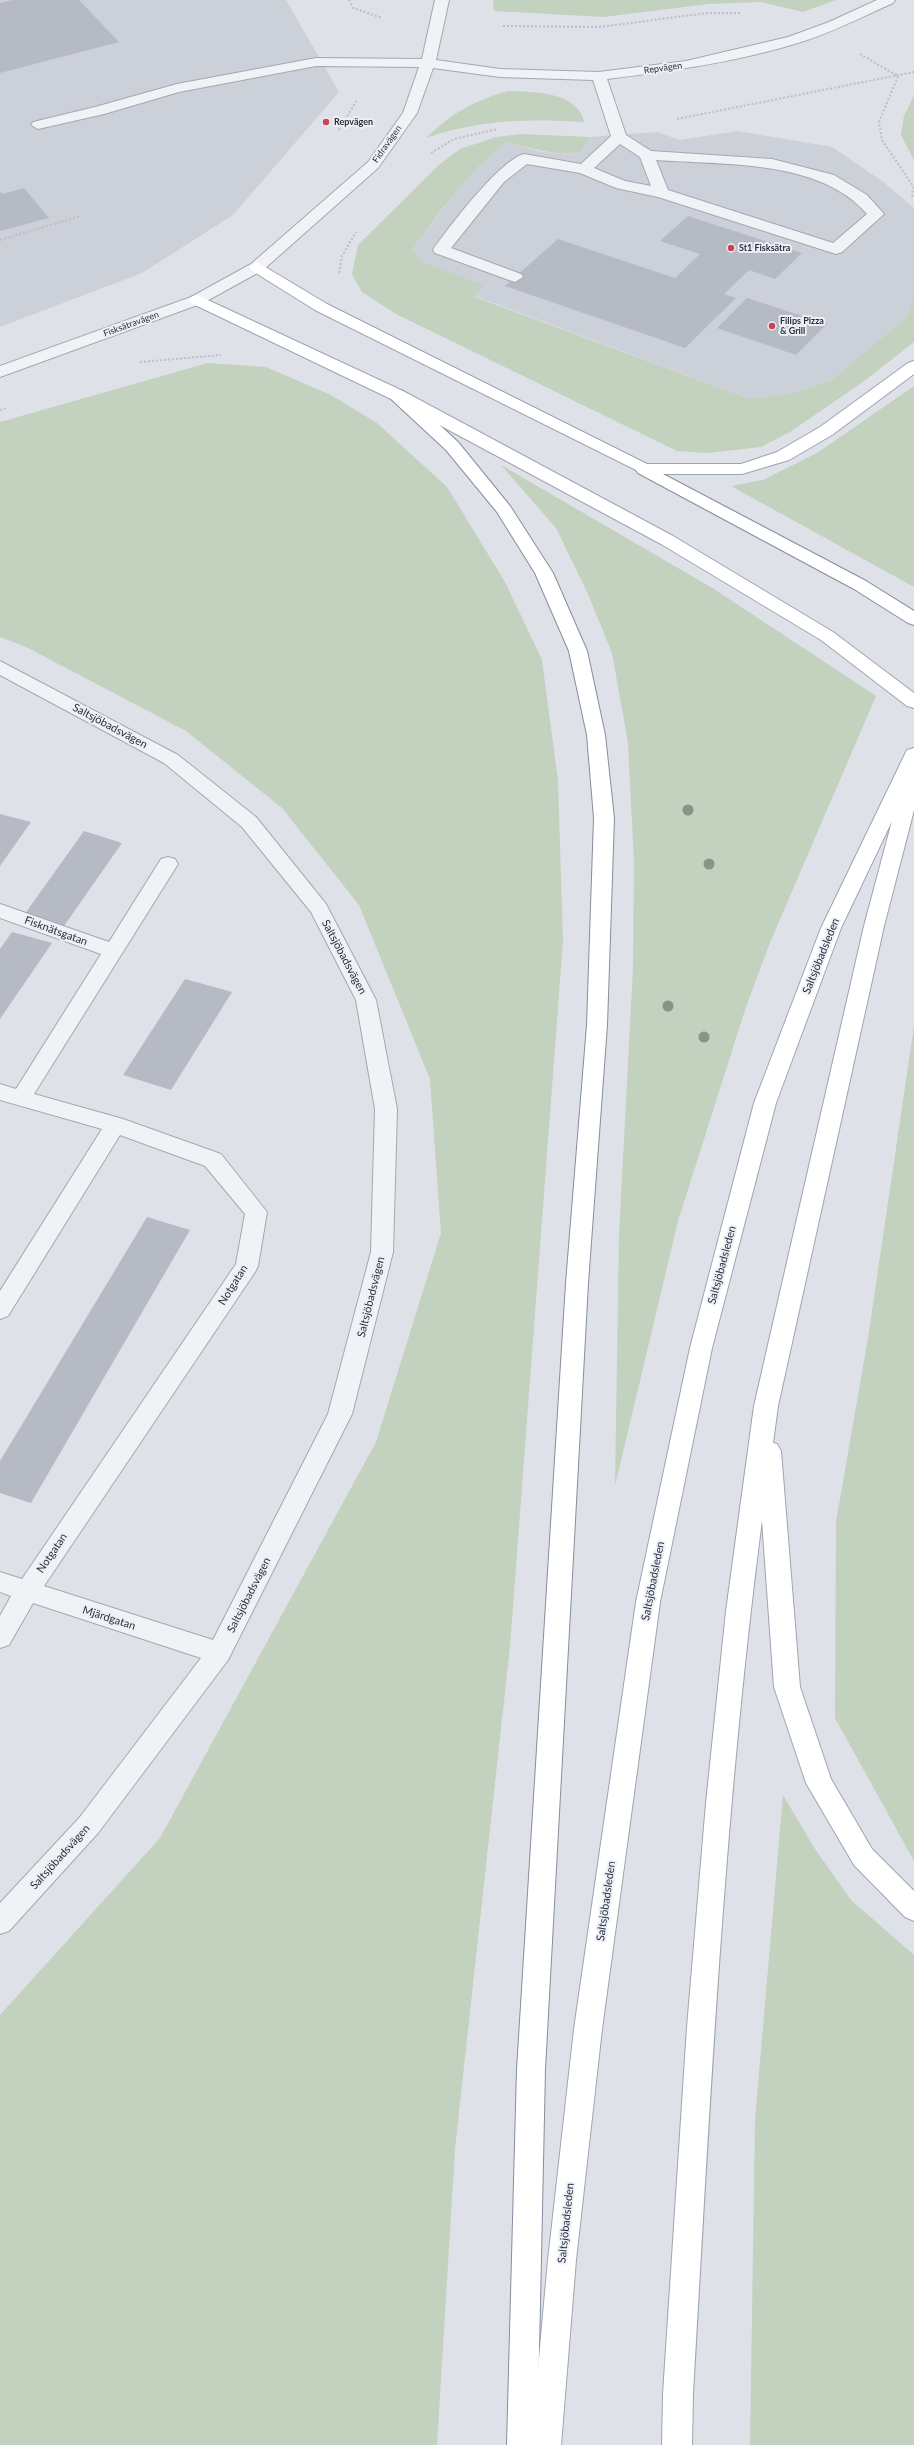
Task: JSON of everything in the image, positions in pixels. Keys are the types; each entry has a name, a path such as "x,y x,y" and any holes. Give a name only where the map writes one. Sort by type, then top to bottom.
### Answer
{"main road":[{"path":"257,267 321,307 644,469 860,585 914,619"},
{"path":"197,300 397,395 667,540 827,636 914,702"},
{"path":"644,469 742,468 783,456 826,431 914,366"},
{"path":"397,395 452,446 504,510 544,573 578,651 596,735 604,818 597,1024 577,1290 532,2069 522,2445"},
{"name":"Saltsjöbadsleden","path":"546,2445 562,2260 588,2029 643,1634 648,1602 701,1348 765,1103 831,928 914,754"},
{"path":"677,2445 678,2394 701,2035 719,1803 738,1611 766,1406 874,926 914,774"},
{"path":"766,1406 787,1687 819,1783 863,1857 914,1909"}],"street":[{"name":"Fidravägen","path":"257,267 373,165 410,112 428,63 442,0"},
{"name":"Repvägen","path":"38,125 99,111 177,88 279,67 316,62 428,63 500,73 599,76 686,65 778,44 834,25 888,0"},
{"path":"516,277 441,250 498,179 524,159 584,169 621,186 661,193 836,249 876,214 862,198 829,178 772,164 647,155 619,137 599,76"},
{"path":"584,169 619,137"},
{"path":"647,155 661,193"},
{"name":"Fisksätravägen","path":"0,372 197,300 257,267"},
{"name":"Saltsjöbadsvägen","path":"0,667 171,759 249,822 319,909 366,1000 386,1109 382,1252 340,1414 219,1653 89,1825 0,1922"},
{"path":"10,1095 113,951 168,864"},
{"name":"Fisknätsgatan","path":"0,911 113,951"},
{"name":"Notgatan","path":"0,1638 27,1591 247,1266 256,1212 213,1160 115,1125 10,1095"},
{"path":"0,1310 115,1125"},
{"name":"Mjärdgatan","path":"0,1582 219,1653"}],"path":[{"path":"349,0 353,8 382,18"},
{"path":"503,26 599,27 708,13 746,13"},
{"path":"854,51 898,76 879,122 882,140 913,186 912,201 900,208 876,214"},
{"path":"0,240 81,216"}],"shaded area":[{"path":"0,0 286,0 339,92 233,215 142,273 0,327"},
{"path":"737,131 832,147 882,181 914,208 914,295 907,317 831,380 794,393 750,399 475,296 482,285 425,263 412,250 463,182 492,153 507,142 537,151 565,154 580,153 590,137 657,132 680,140"}],"green space":[{"path":"493,0 836,0 803,12 761,2 709,4 603,17 494,11"},
{"path":"508,91 541,93 564,99 573,104 580,112 584,122 504,122 466,127 426,138 445,121 464,109 484,99"},
{"path":"914,95 914,160 901,135 904,116"},
{"path":"522,134 590,137 580,153 552,152 507,142 467,178 412,250 425,263 483,285 475,297 750,399 794,393 831,380 907,317 914,295 914,342 863,382 790,432 761,447 707,453 677,451 396,314 362,292 352,274 358,245 440,164 460,149 496,137"},
{"path":"208,363 266,367 331,395 377,423 447,487 505,582 542,660 558,781 563,941 510,1646 455,2149 437,2445 0,2445 0,2015 160,1838 376,1442 441,1233 430,1079 359,905 282,808 186,731 26,647 0,637 0,422"},
{"path":"914,386 914,587 731,486 763,480 817,453"},
{"path":"501,465 714,589 876,696 769,945 745,1010 678,1221 615,1486 619,1235 633,968 634,861 628,743 612,653 587,592 556,528"},
{"path":"914,1026 914,1861 835,1718 836,1522 868,1338"},
{"path":"783,1795 815,1849 851,1900 914,1955 914,2445 750,2445 755,2120"}],"building":[{"path":"12,0 79,0 119,42 0,73 0,3"},
{"path":"24,188 49,218 0,231 0,191 3,194"},
{"path":"688,216 802,253 775,279 749,270 724,294 736,298 685,348 505,286 558,239 675,278 700,254 660,241"},
{"name":"Filips Pizza & Grill","path":"747,298 827,324 796,355 717,328"},
{"path":"0,814 31,822 0,866"},
{"path":"84,831 122,843 64,926 24,915"},
{"path":"12,932 52,943 0,1019 0,949"},
{"path":"185,979 232,992 171,1090 123,1075"},
{"path":"147,1217 190,1230 31,1503 0,1493 0,1461"}],"place":[{"name":"Repvägen","path":"326,122"},
{"name":"St1 Fisksätra","path":"731,248"},
{"name":"Filips Pizza & Grill","path":"772,326"}]}
